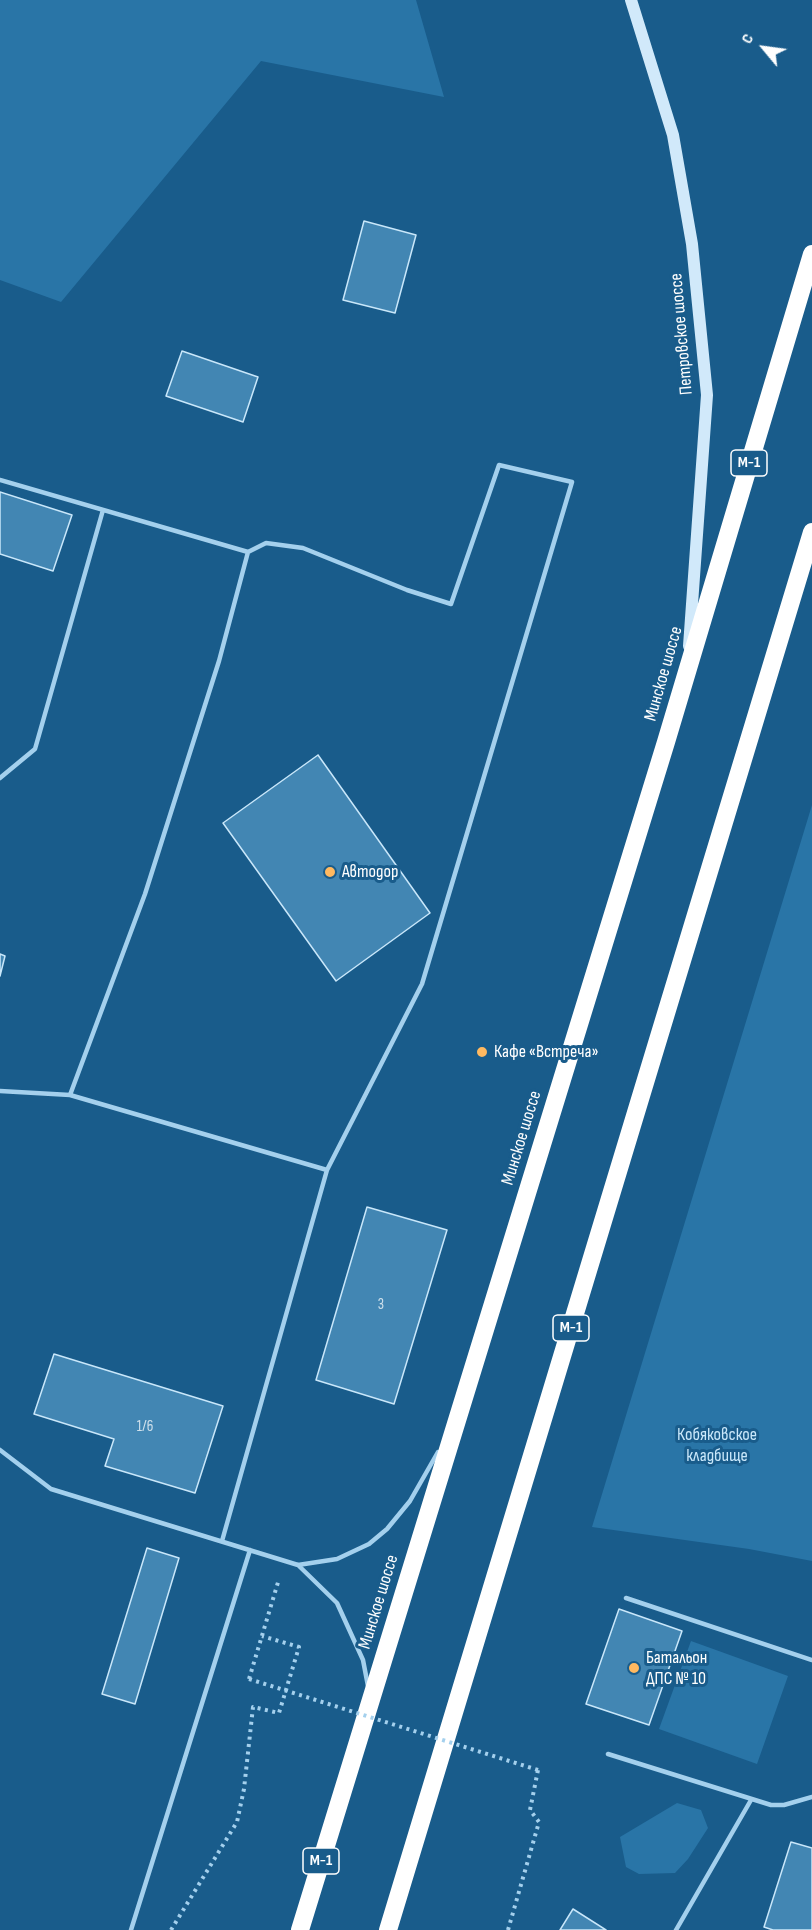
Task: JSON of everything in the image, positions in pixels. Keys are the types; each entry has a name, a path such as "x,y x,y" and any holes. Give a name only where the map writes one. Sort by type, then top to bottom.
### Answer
{"highway":[{"name":"Минское шоссе","path":"300,1930 687,672 812,254"},
{"name":"М-1","path":"388,1930 812,532"}],"main road":[{"name":"Петровское шоссе","path":"631,0 673,135 692,244 707,395 687,672"}],"lane":[{"path":"0,480 248,552 266,543 303,549 407,590 451,604 499,465 572,482 422,984 327,1170 222,1541"},
{"path":"0,778 35,749 103,510"},
{"path":"70,1095 145,894 219,662 248,552"},
{"path":"0,1091 70,1095 327,1170"},
{"path":"0,1450 51,1489 298,1564 338,1559 369,1544 387,1529 428,1473 462,1404"},
{"path":"131,1930 250,1550"},
{"path":"298,1564 330,1594 346,1618 363,1660 370,1703"},
{"path":"626,1598 812,1660"},
{"path":"608,1754 751,1800 784,1805 812,1797"},
{"path":"676,1930 751,1800"}],"path":[{"path":"285,1561 249,1679 538,1770 530,1810 540,1822 508,1930"},
{"path":"171,1930 237,1822 244,1789 253,1707 279,1713 299,1647 262,1636"}],"green space":[{"path":"0,0 416,0 444,97 261,61 61,302 0,280"},
{"name":"Кобяковское кладбище","path":"812,805 812,1561 749,1549 592,1527"},
{"path":"691,1641 788,1676 757,1764 659,1729"},
{"path":"677,1803 701,1810 708,1828 688,1859 675,1873 639,1874 626,1867 620,1837"}],"building":[{"path":"364,221 416,235 395,313 343,300"},
{"path":"182,351 258,377 243,422 166,396"},
{"path":"0,492 72,515 53,571 0,554"},
{"path":"318,755 430,913 336,981 223,823"},
{"path":"0,954 5,956 0,976"},
{"path":"367,1207 447,1230 394,1404 316,1380"},
{"path":"54,1354 223,1406 195,1493 105,1466 114,1439 34,1414"},
{"path":"147,1548 179,1558 135,1704 102,1694"},
{"path":"619,1609 682,1631 649,1725 586,1704"},
{"path":"791,1842 812,1848 812,1930 773,1930 764,1927"},
{"path":"573,1909 606,1930 560,1930"}],"place":[{"name":"Автодор","path":"330,872"},
{"name":"Кафе «Встреча»","path":"482,1052"},
{"name":"Батальон ДПС № 10","path":"634,1668"}]}
